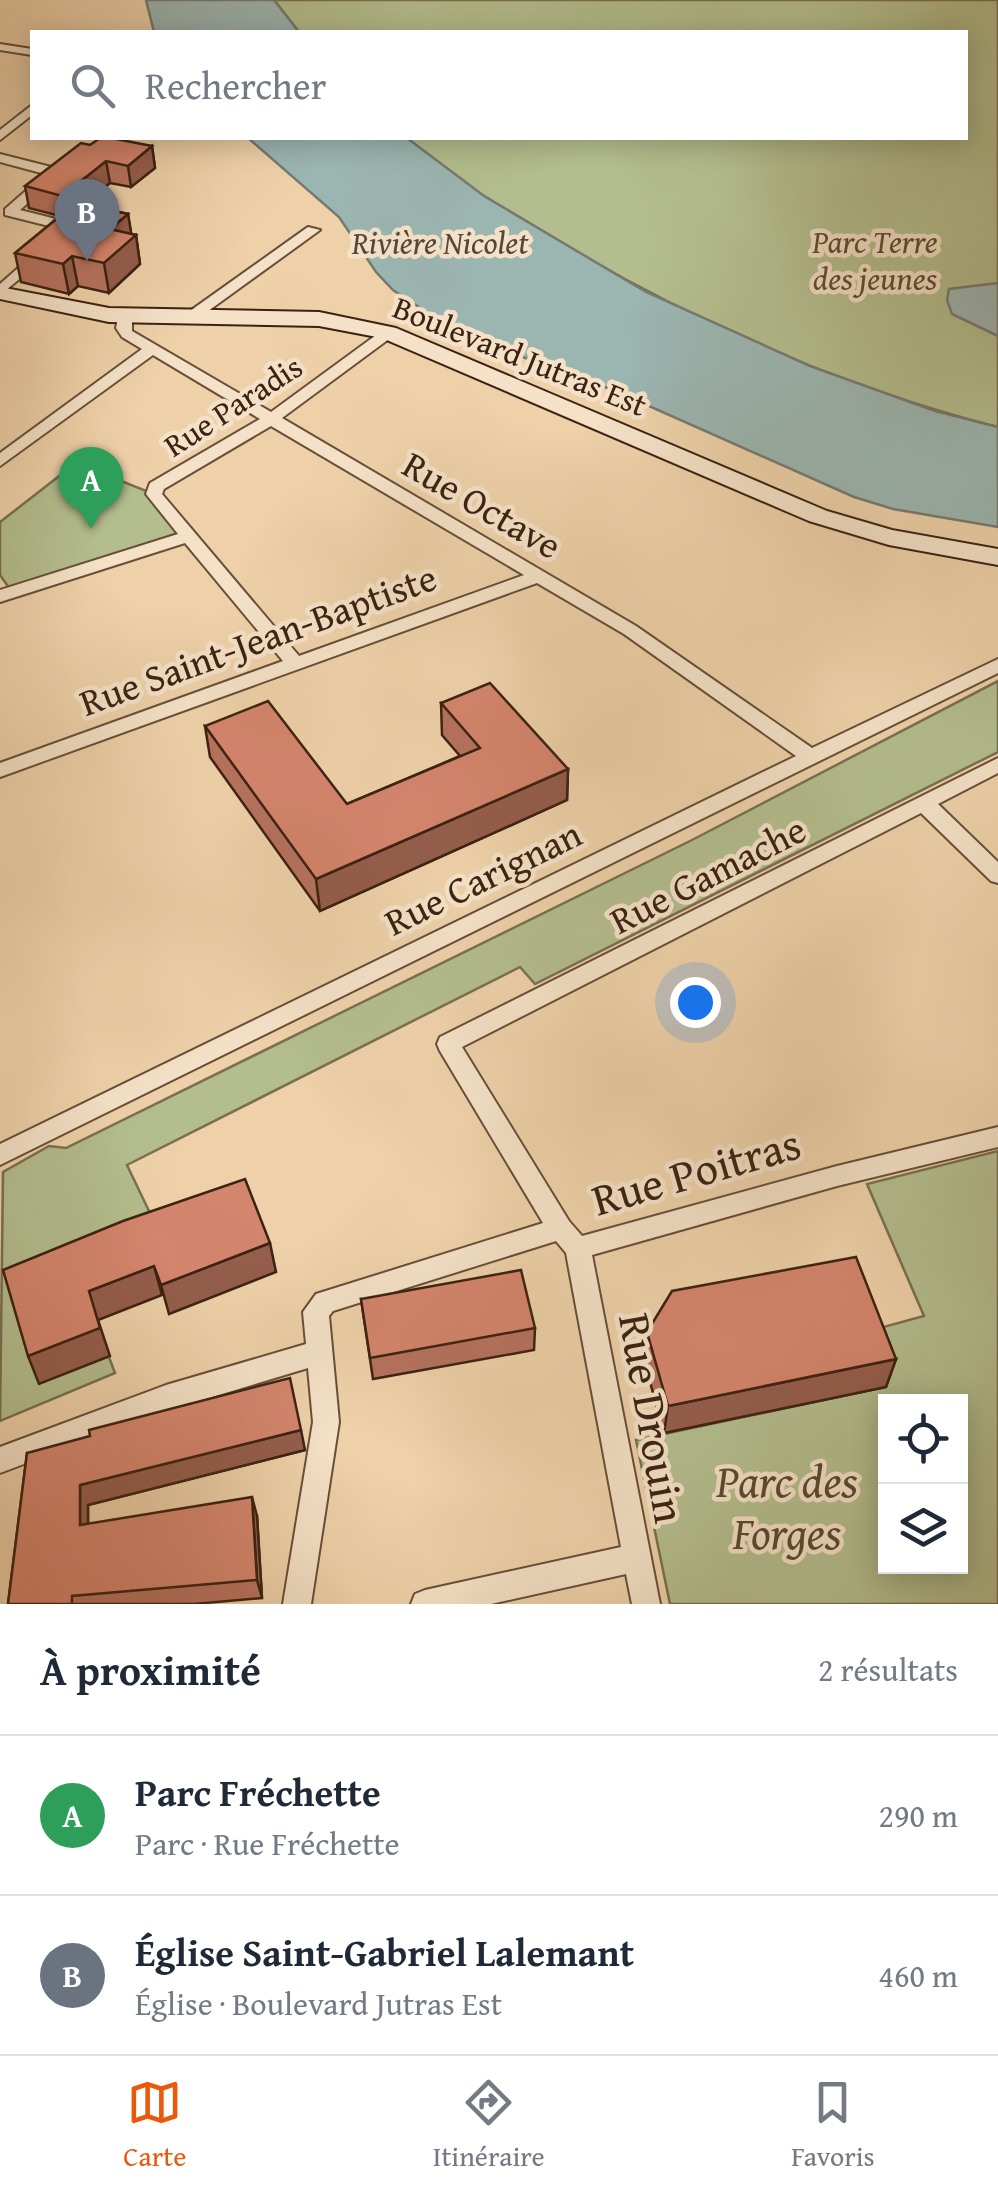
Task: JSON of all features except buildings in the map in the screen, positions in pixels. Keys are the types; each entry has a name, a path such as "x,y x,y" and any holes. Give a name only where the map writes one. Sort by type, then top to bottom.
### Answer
{"main road":[{"name":"Boulevard Jutras Est","path":"0,292 124,316 319,319 388,334 818,516 889,537 998,558"}],"street":[{"path":"0,47 30,52"},
{"path":"0,136 30,111"},
{"path":"0,158 54,173 10,212 67,226 70,231 0,292"},
{"path":"188,319 312,230"},
{"name":"Rue Octave","path":"124,316 127,334 540,576 694,672 811,757"},
{"name":"Rue Paradis","path":"188,536 154,494 156,487 271,418 388,334"},
{"path":"0,461 153,348"},
{"path":"0,596 188,536 294,662"},
{"name":"Rue Saint-Jean-Baptiste","path":"0,770 540,576"},
{"name":"Rue Carignan","path":"0,1155 998,665"},
{"name":"Rue Gamache","path":"448,1044 926,805 998,765"},
{"path":"926,805 998,875"},
{"name":"Rue Drouin","path":"448,1044 569,1238 646,1604"},
{"name":"Rue Poitras","path":"318,1354 316,1312 325,1302 569,1238 998,1137"},
{"path":"0,1460 166,1398 318,1354 326,1422 297,1604"},
{"path":"425,1604 635,1558"}],"green space":[{"name":"Parc Terre des jeunes","path":"274,0 998,0 998,427 816,368 699,317 586,258 435,163 409,140 968,140 968,30 297,30"},
{"path":"76,463 154,494 189,536 12,592 0,575 0,522"},
{"path":"998,681 998,752 535,984 520,967 127,1165 149,1211 132,1251 55,1282 109,1357 115,1373 0,1421 3,1172 49,1146 66,1148 692,840"},
{"name":"Parc des Forges","path":"998,1151 998,1604 670,1604 636,1440 885,1387 865,1332 924,1316 867,1184"}],"water":[{"path":"146,0 274,0 297,30 154,30"},
{"name":"Rivière Nicolet","path":"250,140 410,140 484,196 646,292 810,366 935,411 998,427 998,527 893,509 854,497 613,390 498,348 393,290 339,217"},
{"path":"998,283 998,336 952,314 947,300 949,289"}],"place":[{"name":"Église Saint-Gabriel Lalemant","path":"87,261"},
{"name":"Parc Fréchette","path":"91,529"}]}
